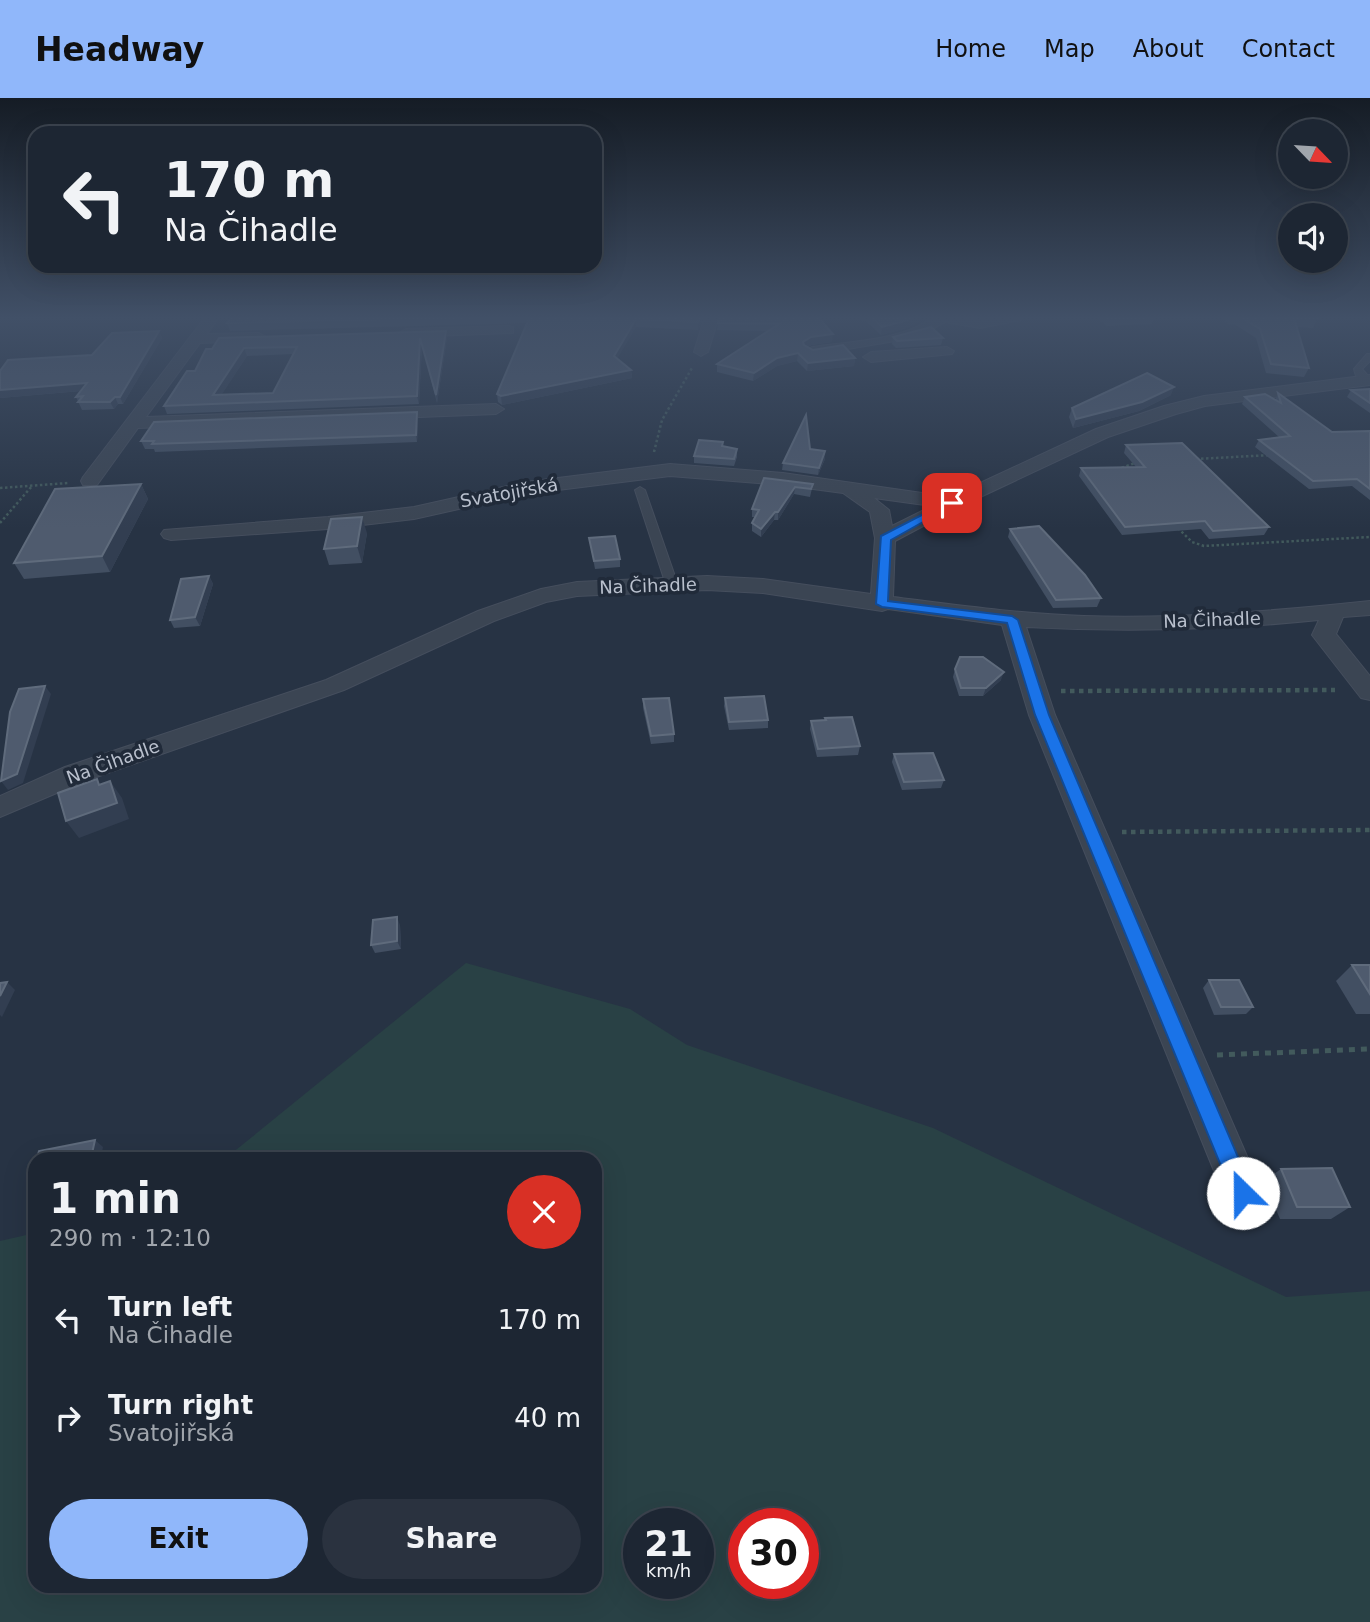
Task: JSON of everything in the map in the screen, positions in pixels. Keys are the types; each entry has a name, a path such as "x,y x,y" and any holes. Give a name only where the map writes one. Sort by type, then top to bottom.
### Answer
{"street":[{"path":"90,481 161,387"},
{"path":"885,538 952,503 1093,437 1204,401 1313,387"},
{"path":"135,423 496,409"},
{"name":"Svatojiřská","path":"171,534 404,515 526,488 644,482 670,470 783,479 952,503"},
{"name":"Svatojiřská","path":"848,488 879,510 885,538 882,604"},
{"name":"Na Čihadle","path":"0,807 75,774 335,685 486,616 541,596 577,589 672,585 763,586 1012,620 1124,624 1201,622 1370,608"},
{"path":"1334,611 1324,635 1369,691"},
{"path":"1012,620 1035,692 1091,833 1243,1193"}],"lane":[{"path":"644,482 672,585"}],"path":[{"path":"644,482 662,420 681,387"},
{"path":"1195,459 1276,455"},
{"path":"1130,477 1121,468 1128,463 1142,462"},
{"path":"0,488 90,481"},
{"path":"0,523 33,485"},
{"path":"1174,523 1192,542 1204,546 1370,537"},
{"path":"1035,692 1369,691"},
{"path":"1091,833 1370,830"},
{"path":"1185,1057 1370,1049"}],"green space":[{"path":"466,963 630,1009 687,1045 933,1128 1286,1297 1370,1291 1370,1622 0,1622 0,1241 28,1235 28,1593 602,1593 602,1152 233,1152"}],"building":[{"path":"0,387 36,387 0,390"},
{"path":"84,387 126,387 120,397 115,397 110,402 78,402 83,396 76,397"},
{"path":"176,387 218,387 213,395 273,393 276,387 417,387 417,396 164,406"},
{"path":"500,387 545,387 501,396 497,394"},
{"path":"1117,387 1174,387 1142,402 1076,419 1072,408"},
{"path":"1370,389 1370,403 1351,390"},
{"path":"1278,393 1332,432 1370,431 1370,489 1357,479 1313,481 1259,440 1290,436 1245,397 1265,394 1281,403"},
{"path":"417,412 416,435 152,444 154,441 141,441 154,422"},
{"path":"806,415 810,449 825,451 819,468 783,463"},
{"path":"699,440 723,442 722,446 737,449 734,459 694,456"},
{"path":"1182,443 1269,527 1213,531 1205,521 1125,527 1081,468 1145,467 1126,445"},
{"path":"764,478 813,484 811,489 795,487 778,512 775,512 761,529 752,523 759,510 752,509"},
{"path":"141,484 102,556 14,563 55,489"},
{"path":"362,517 357,546 324,549 331,519"},
{"path":"1039,526 1085,575 1101,598 1056,600 1010,529"},
{"path":"615,536 620,559 594,561 589,538"},
{"path":"209,576 195,617 170,620 181,579"},
{"path":"960,657 983,657 1004,672 986,688 961,688 955,669"},
{"path":"45,686 17,774 1,781 10,712 19,689"},
{"path":"764,696 768,720 729,722 725,698"},
{"path":"669,698 674,734 651,736 643,699"},
{"path":"852,717 860,746 818,749 811,721"},
{"path":"933,753 944,780 904,782 894,754"},
{"path":"97,779 99,785 110,781 117,803 66,821 58,793"},
{"path":"397,917 397,941 371,945 373,920"},
{"path":"1352,965 1370,965 1370,994"},
{"path":"1209,980 1239,980 1253,1007 1221,1007"},
{"path":"7,982 0,996 0,983"},
{"path":"95,1140 92,1152 39,1151"},
{"path":"1332,1168 1350,1207 1297,1207 1281,1169"}],"route":[{"path":"952,503 885,538 882,604 1012,620 1042,715 1243,1193"}]}
